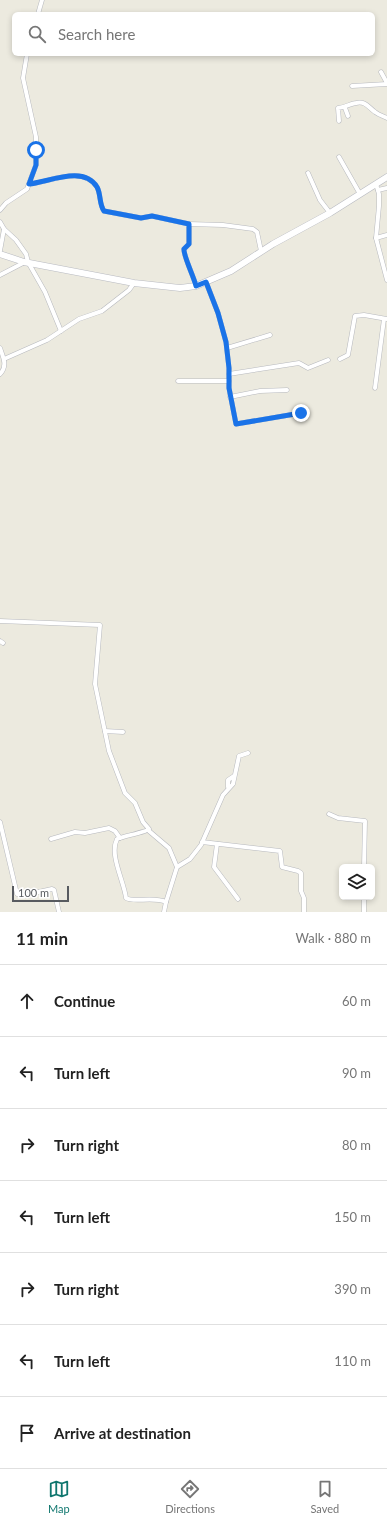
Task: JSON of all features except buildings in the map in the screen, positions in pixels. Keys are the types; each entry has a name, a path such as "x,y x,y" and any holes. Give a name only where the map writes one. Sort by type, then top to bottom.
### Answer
{"street":[{"path":"39,12 42,0"},
{"path":"0,210 6,203 24,193 36,165 37,144 23,78 27,56"},
{"path":"352,86 387,83 381,72"},
{"path":"339,121 338,108 345,108 353,103 364,103 374,112 387,118"},
{"path":"345,108 348,116"},
{"path":"340,157 360,194"},
{"path":"308,173 320,200 330,213"},
{"path":"29,184 72,176 82,176 98,188 104,211 141,218 152,216 189,224 223,225 253,229 257,232 261,251"},
{"path":"0,254 27,262 134,283 180,288 196,286 231,271 261,251 330,213 360,194 377,187 387,177"},
{"path":"377,187 387,188"},
{"path":"377,187 379,206 376,238 387,277"},
{"path":"0,222 4,229 16,240 26,254 27,262 45,292 61,331"},
{"path":"189,224 189,244 184,249 184,252 190,264 196,286"},
{"path":"0,251 4,229"},
{"path":"376,238 387,235"},
{"path":"0,275 27,262"},
{"path":"206,282 218,313 227,348 230,396 236,424 301,413"},
{"path":"4,359 47,340 79,319 109,306 129,290 134,283"},
{"path":"340,359 348,356 355,316 364,315 385,319 374,388"},
{"path":"227,348 270,335"},
{"path":"0,348 4,359 4,370 0,374"},
{"path":"229,374 298,364 308,368 328,360"},
{"path":"178,381 229,381"},
{"path":"230,396 260,391 287,390"},
{"path":"0,621 100,625 95,684 109,751 125,793 135,803 148,831 169,848 177,867 164,912"},
{"path":"105,731 123,732"},
{"path":"177,867 190,860 202,842 228,787 228,780 234,776 239,756 248,753"},
{"path":"329,814 338,818 365,820 364,864"},
{"path":"0,822 17,894 25,895 52,889 54,890 59,912"},
{"path":"51,839 75,832 85,833 109,828 116,831 120,838"},
{"path":"148,831 132,833 117,839 114,847 126,898 131,900 148,898 166,902"},
{"path":"202,842 280,851 281,866 301,873 304,912"},
{"path":"217,844 214,867 238,899"},
{"path":"364,900 364,912"}],"route":[{"path":"36,150 36,165 29,184 42,183 72,176 82,176 87,178 98,188 99,200 102,210 104,211 141,218 152,216 161,219 172,219 189,224 189,244 184,249 184,252 190,264 196,286 206,282 218,313 226,342 229,368 229,388 236,424 301,413"}]}
